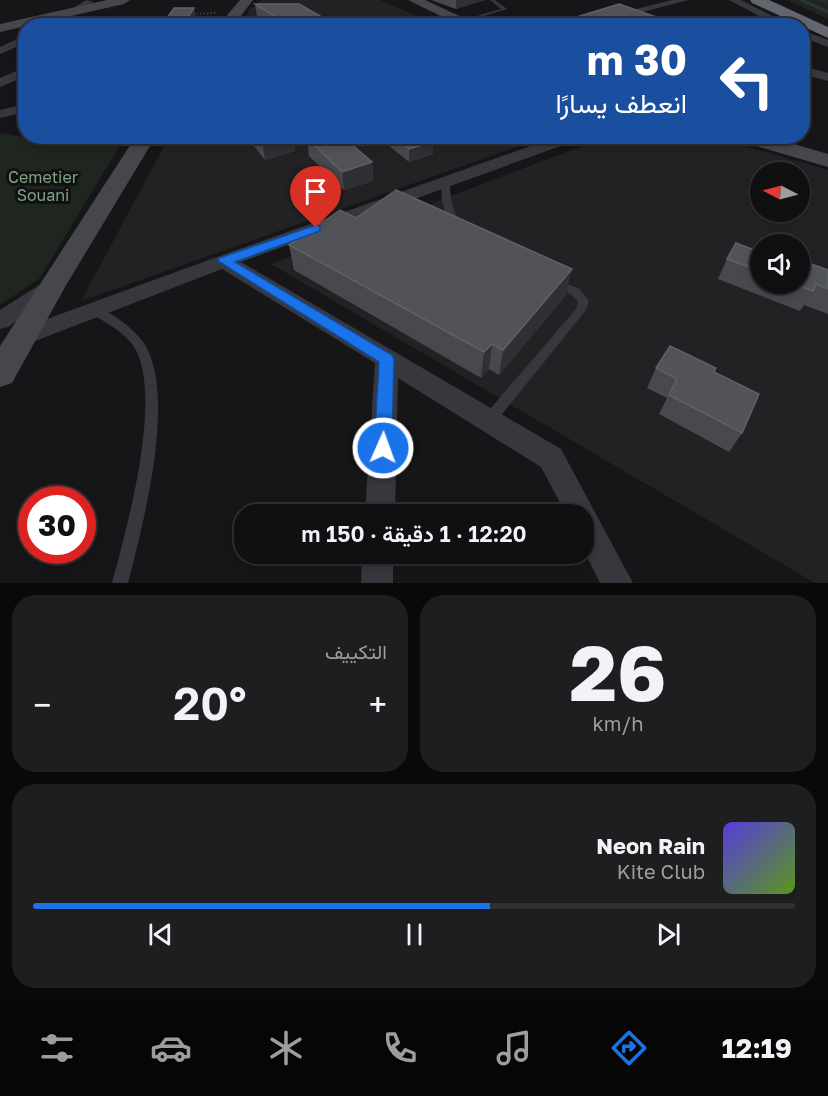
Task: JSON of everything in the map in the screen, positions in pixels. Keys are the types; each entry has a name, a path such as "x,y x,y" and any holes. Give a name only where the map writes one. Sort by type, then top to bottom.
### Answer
{"highway":[{"path":"757,0 796,18"},
{"path":"769,0 808,18"},
{"path":"810,19 828,27"},
{"path":"810,25 828,33"}],"main road":[{"path":"19,18 92,3 124,0"},
{"path":"231,18 247,0"},
{"path":"404,0 450,18"},
{"path":"414,0 452,18"},
{"path":"34,18 92,3"},
{"path":"0,22 18,18"},
{"path":"0,27 18,22"},
{"path":"0,374 51,287 141,144"},
{"path":"770,144 828,161"},
{"path":"791,144 828,154"}],"street":[{"path":"604,18 684,0"},
{"path":"734,0 771,18"},
{"path":"64,18 92,3"},
{"path":"627,12 642,18"},
{"path":"810,36 828,44"},
{"path":"0,51 18,42"},
{"path":"810,72 828,77"},
{"path":"2,81 18,74"},
{"path":"2,81 18,89"},
{"path":"0,114 18,110"},
{"path":"22,337 224,261 553,144"},
{"path":"224,261 550,458 575,504"},
{"path":"0,321 51,287"},
{"path":"380,504 387,359"},
{"path":"594,539 617,583"},
{"path":"377,583 378,564"}],"lane":[{"path":"481,18 505,9 492,0"},
{"path":"446,182 445,198 450,216 466,232"},
{"path":"488,420 581,310 584,302 576,292 546,278"},
{"path":"93,310 133,336 144,356 152,386 144,477 120,583"}],"path":[{"path":"822,0 828,3"},
{"path":"186,14 234,13"}],"shaded area":[{"path":"262,0 380,0 422,18 247,18 250,9"},
{"path":"165,144 525,144 81,301"},
{"path":"588,144 738,144 800,162 750,162 750,222 810,222 810,165 828,170 828,583 815,583 271,264"}],"green space":[{"path":"788,0 828,0 828,19"},
{"name":"Cemetier Souani","path":"0,133 18,136 18,144 121,144 39,279 0,305"}],"building":[{"path":"255,4 299,4 324,18 277,18"},
{"path":"619,4 659,18 573,18"},
{"path":"174,8 194,8 188,18 167,18"},
{"path":"313,144 351,144 372,162 342,172"},
{"path":"402,144 426,144 409,149"},
{"path":"396,190 572,269 503,350 492,344 484,352 289,245 340,210 356,218"},
{"path":"736,243 750,248 750,267 727,259"},
{"path":"810,264 828,270 828,289 816,284 813,291 810,290"},
{"path":"670,346 716,368 714,372 759,394 742,433 669,395 677,379 656,368"}],"waterway":[{"path":"801,0 828,12"}],"route":[{"path":"316,228 224,261 387,359 383,448"}]}
